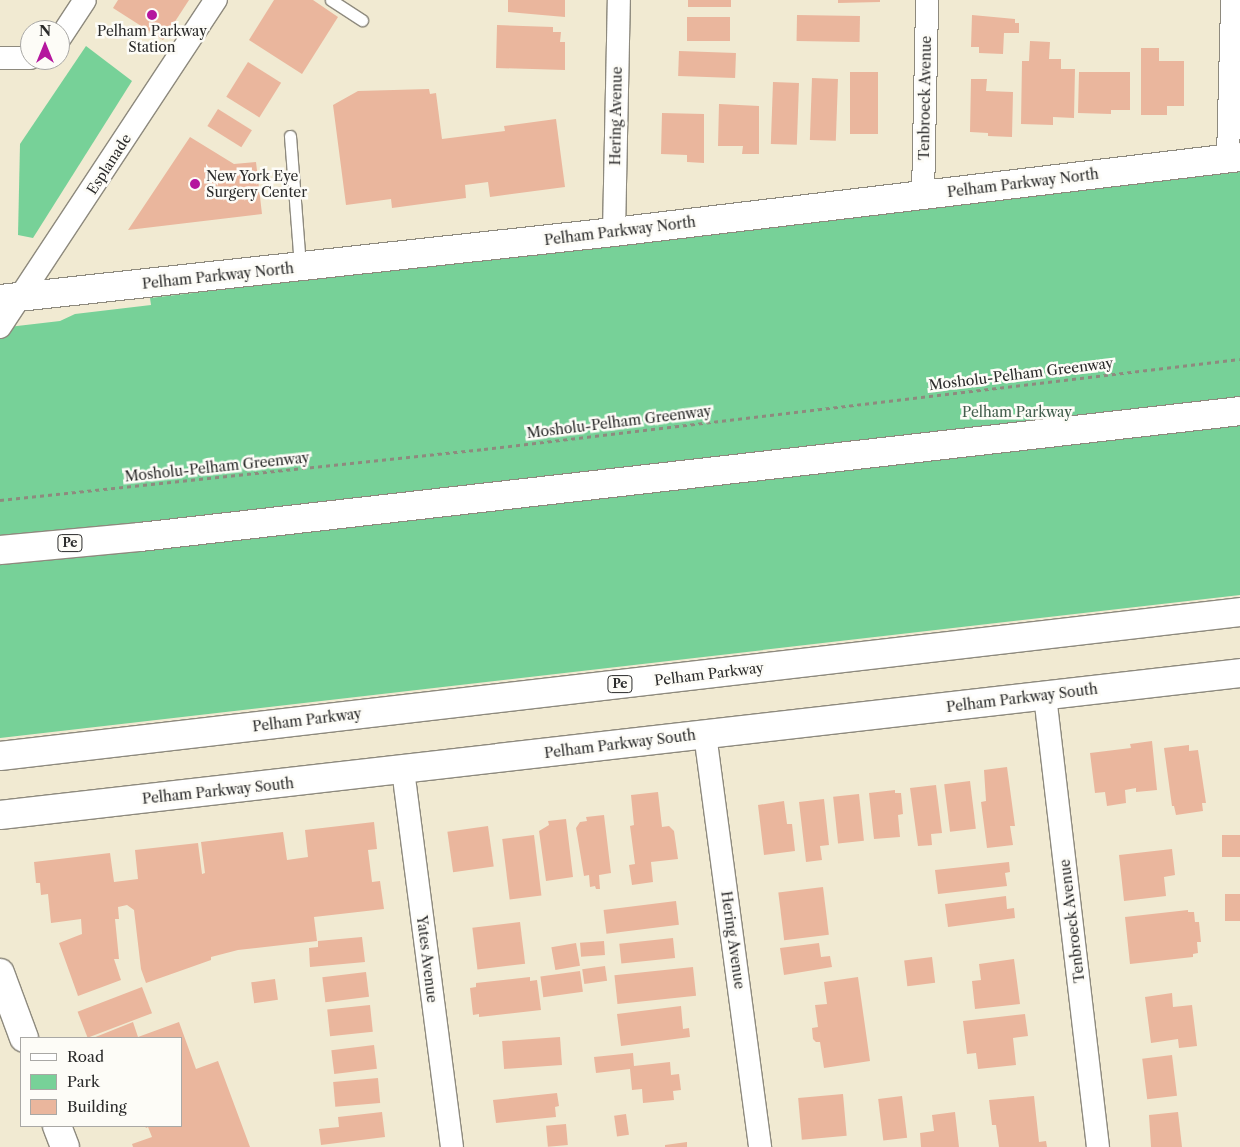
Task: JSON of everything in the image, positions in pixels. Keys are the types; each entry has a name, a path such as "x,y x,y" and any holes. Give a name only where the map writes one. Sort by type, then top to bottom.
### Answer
{"main road":[{"name":"Pelham Parkway North","path":"10,298 614,232 1234,157"},
{"name":"Pe","path":"0,550 140,537 1240,411"},
{"name":"Pelham Parkway","path":"0,756 1240,612"},
{"name":"Pelham Parkway South","path":"0,816 1240,672"},
{"path":"0,973 24,1037"},
{"path":"57,1127 65,1147"}],"street":[{"path":"70,23 85,0"},
{"name":"Esplanade","path":"0,327 10,298 216,0"},
{"name":"Hering Avenue","path":"614,232 619,0"},
{"name":"Tenbroeck Avenue","path":"923,196 927,0"},
{"path":"1232,0 1234,157"},
{"path":"0,58 20,58"},
{"name":"Tenbroeck Avenue","path":"1045,696 1098,1147"},
{"name":"Hering Avenue","path":"706,734 760,1147"},
{"name":"Yates Avenue","path":"403,770 452,1147"}],"lane":[{"path":"331,0 362,20"},
{"path":"290,136 300,267"}],"path":[{"name":"Mosholu-Pelham Greenway","path":"0,500 474,450 1240,359"}],"green space":[{"path":"86,46 132,81 33,238 18,235 20,144"},
{"name":"Pelham Parkway","path":"1240,172 1240,595 0,738 0,328 60,321 75,314 151,305 150,298"}],"building":[{"name":"Pelham Parkway Station","path":"118,0 189,0 163,40 113,8"},
{"path":"274,0 313,0 338,17 302,74 249,40"},
{"path":"508,0 565,0 565,17 508,12"},
{"path":"688,0 731,0 731,7 688,7"},
{"path":"838,0 880,0 880,2 838,3"},
{"path":"797,15 860,16 860,42 797,41"},
{"path":"972,15 1015,19 1015,23 1019,23 1019,33 1004,33 1003,54 979,53 979,47 971,47"},
{"path":"687,17 730,17 730,41 687,41"},
{"path":"497,25 553,27 553,32 561,32 560,42 565,42 565,70 496,68"},
{"path":"1030,41 1050,42 1049,59 1061,59 1061,69 1075,69 1074,118 1053,117 1053,125 1021,124 1022,61 1029,61"},
{"path":"1141,48 1159,48 1159,61 1184,61 1184,106 1167,106 1167,115 1141,115"},
{"path":"679,51 736,53 735,78 678,76"},
{"path":"248,62 281,83 259,117 226,97"},
{"path":"850,72 878,72 878,134 850,134"},
{"path":"1079,72 1130,72 1130,110 1111,110 1111,114 1078,113"},
{"path":"812,78 838,79 836,141 810,140"},
{"path":"971,79 987,79 986,91 1013,92 1012,137 988,136 988,133 970,132"},
{"path":"773,82 799,83 797,145 771,144"},
{"path":"429,89 430,94 436,93 442,139 505,131 504,126 556,119 565,187 490,197 488,182 465,185 466,198 392,208 391,199 346,205 333,105 358,91"},
{"path":"719,104 759,106 759,154 742,154 743,146 718,146"},
{"path":"218,109 252,130 241,147 207,126"},
{"path":"662,113 704,114 704,163 687,162 687,155 661,154"},
{"path":"190,137 234,164 256,162 262,214 128,230"},
{"path":"1152,741 1157,790 1136,792 1136,788 1125,790 1126,803 1107,806 1105,792 1095,793 1090,753 1131,748 1130,744"},
{"path":"1189,745 1189,751 1198,750 1206,803 1202,803 1203,811 1176,815 1174,806 1172,806 1164,748"},
{"path":"1007,767 1015,826 1010,826 1013,845 987,848 981,802 986,801 984,770"},
{"path":"970,781 976,829 950,832 944,784"},
{"path":"936,785 942,833 931,834 932,845 918,846 910,788"},
{"path":"895,790 895,793 901,793 903,814 898,815 900,837 874,839 869,793"},
{"path":"658,792 662,827 669,826 674,831 678,859 651,862 653,882 632,885 629,865 635,864 630,826 634,825 631,795"},
{"path":"859,794 864,841 838,843 833,797"},
{"path":"824,799 829,845 820,846 822,860 806,862 799,802"},
{"path":"784,801 787,824 792,824 795,851 764,855 758,805"},
{"path":"604,815 611,873 599,875 600,889 596,889 595,886 590,887 589,875 584,876 576,828 580,822 587,821 586,817"},
{"path":"566,819 573,877 546,881 539,831 549,825 548,821"},
{"path":"374,822 377,849 368,850 372,882 380,881 384,909 314,917 317,941 238,950 211,957 211,960 146,983 141,969 134,910 127,905 118,907 119,919 115,919 119,959 114,959 121,980 78,996 59,943 82,934 81,919 51,923 48,894 41,895 40,883 36,883 34,862 110,853 114,882 138,879 135,850 198,843 202,874 205,873 201,842 283,832 287,860 308,857 305,830"},
{"path":"488,826 494,867 453,872 447,832"},
{"path":"534,835 541,896 510,899 502,839"},
{"path":"1222,835 1240,835 1240,857 1222,857"},
{"path":"1172,849 1175,875 1164,877 1166,896 1124,901 1119,855"},
{"path":"1009,862 1010,872 1005,873 1007,886 938,894 935,870"},
{"path":"823,887 829,935 784,940 778,892"},
{"path":"1225,894 1240,894 1240,921 1225,921"},
{"path":"1006,896 1007,909 1014,908 1015,918 948,927 945,904"},
{"path":"676,901 679,925 606,934 604,910"},
{"path":"1188,910 1188,912 1194,912 1195,922 1199,922 1201,942 1197,942 1198,953 1193,954 1193,957 1130,964 1125,917"},
{"path":"520,922 525,964 477,970 472,928"},
{"path":"362,937 365,962 310,967 309,948 318,947 318,941"},
{"path":"673,938 675,958 621,964 619,944"},
{"path":"604,941 605,955 581,957 580,943"},
{"path":"576,943 580,966 555,970 551,947"},
{"path":"819,943 821,957 830,956 832,967 784,975 780,948"},
{"path":"932,957 935,983 907,986 904,960"},
{"path":"1014,959 1020,1004 975,1009 972,981 981,980 979,964"},
{"path":"605,966 607,981 584,984 582,969"},
{"path":"693,967 696,996 617,1004 614,975"},
{"path":"580,971 583,992 543,997 540,977"},
{"path":"366,972 369,997 325,1002 322,977"},
{"path":"530,977 530,981 537,980 541,1010 479,1017 479,1014 473,1015 470,988 476,987 476,983"},
{"path":"858,977 870,1061 824,1068 820,1042 816,1042 813,1039 812,1028 818,1027 815,1005 827,1004 824,982"},
{"path":"275,979 278,1000 254,1003 251,982"},
{"path":"142,987 152,1013 87,1037 78,1012"},
{"path":"1172,993 1173,1007 1192,1005 1197,1046 1179,1048 1178,1039 1151,1043 1145,997"},
{"path":"370,1005 373,1032 330,1036 327,1009"},
{"path":"681,1006 683,1029 689,1028 690,1037 621,1046 617,1014"},
{"path":"1025,1014 1028,1036 1013,1038 1016,1065 978,1069 976,1053 967,1054 963,1021"},
{"path":"133,1022 138,1037 96,1037"},
{"path":"179,1022 196,1069 218,1061 250,1147 133,1147 132,1144 152,1137 148,1127 182,1127 182,1037 138,1037"},
{"path":"560,1037 562,1065 504,1069 502,1041"},
{"path":"374,1045 377,1069 334,1074 331,1050"},
{"path":"633,1053 634,1066 670,1062 671,1075 679,1074 681,1090 673,1091 674,1100 643,1103 642,1089 632,1090 630,1069 596,1073 594,1057"},
{"path":"1172,1055 1177,1096 1147,1099 1142,1059"},
{"path":"378,1078 380,1103 335,1107 333,1082"},
{"path":"557,1093 559,1106 555,1107 556,1117 496,1123 493,1100"},
{"path":"843,1094 847,1136 802,1140 798,1098"},
{"path":"902,1096 907,1138 883,1141 878,1099"},
{"path":"1034,1096 1039,1142 1046,1141 1047,1147 999,1147 996,1125 992,1125 989,1100"},
{"path":"382,1112 385,1137 321,1145 319,1129 339,1127 338,1117"},
{"path":"955,1112 959,1147 921,1147 920,1133 934,1131 932,1115"},
{"path":"1178,1112 1182,1147 1151,1147 1149,1115"},
{"path":"626,1114 629,1135 617,1136 614,1116"},
{"path":"566,1124 568,1145 548,1147 546,1126"},
{"path":"687,1142 687,1147 665,1147 665,1145"}],"place":[{"name":"Pelham Parkway Station","path":"152,15"},
{"name":"New York Eye Surgery Center","path":"195,184"}]}
